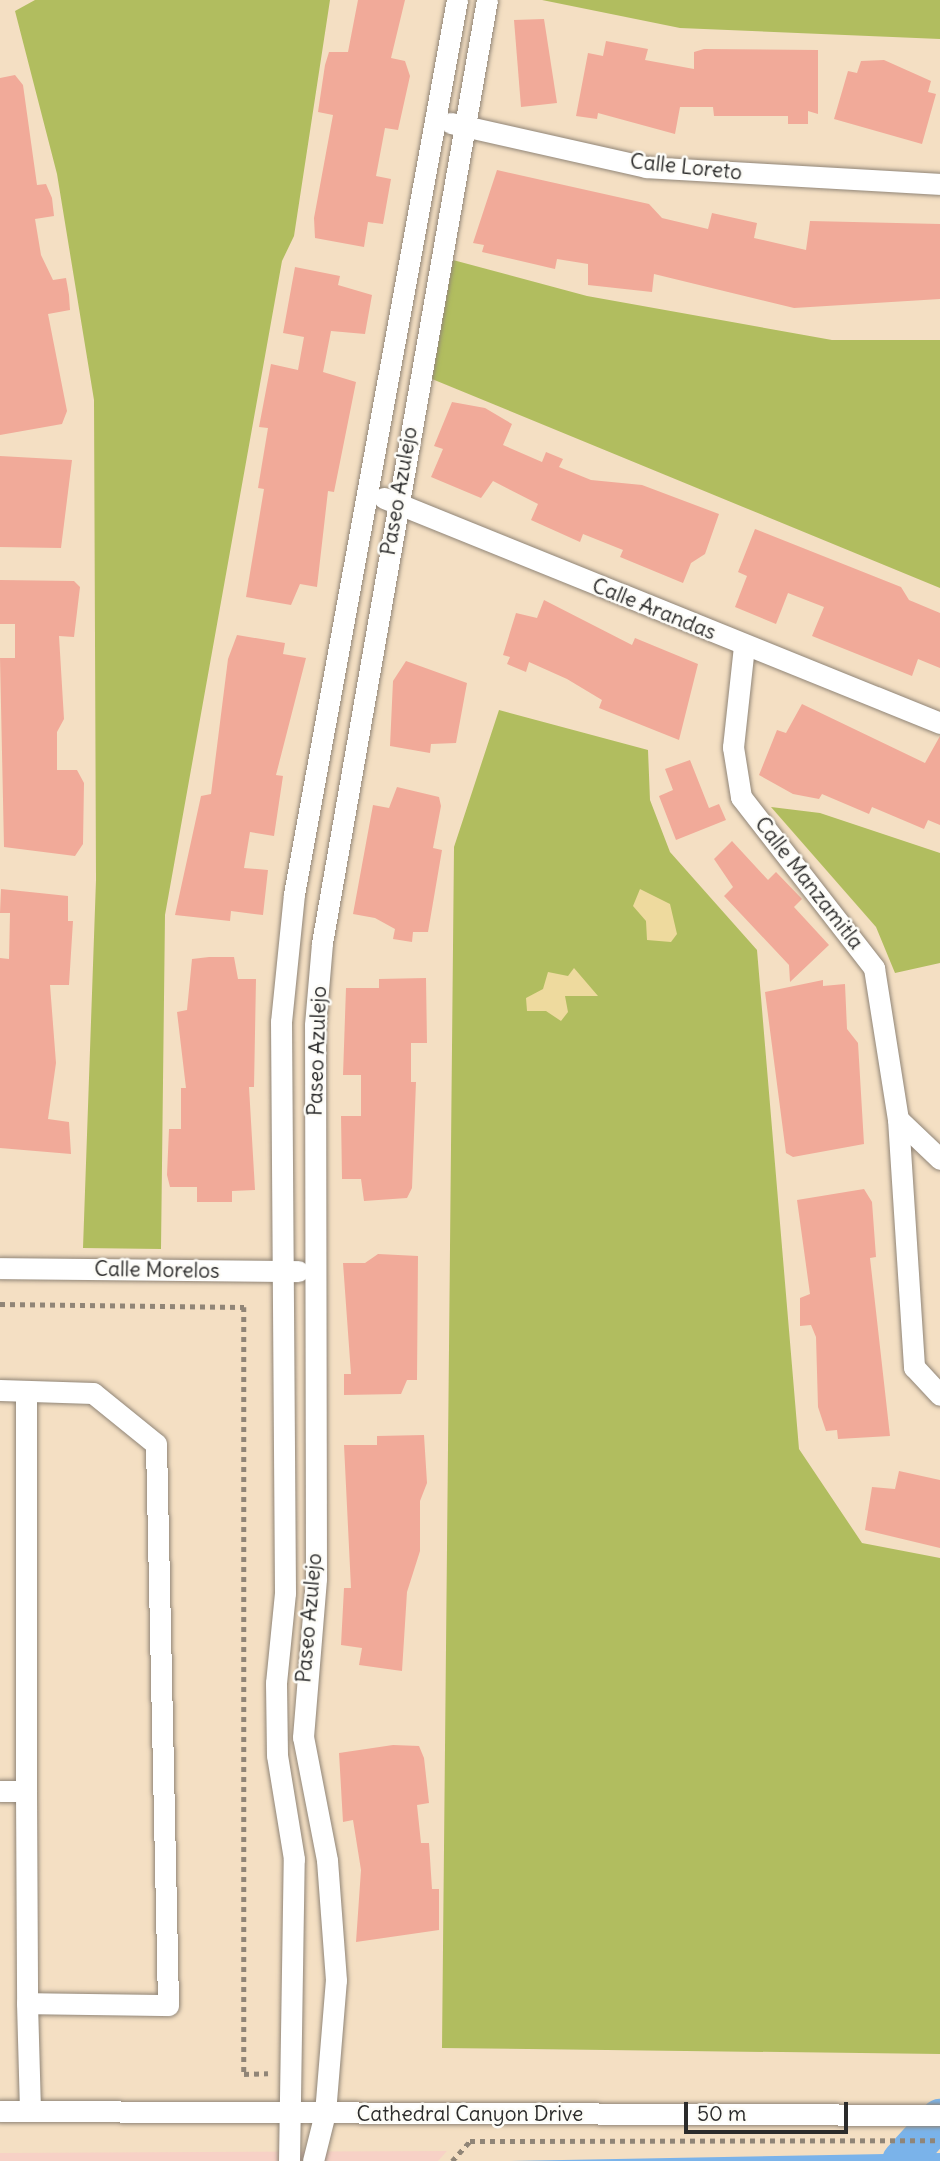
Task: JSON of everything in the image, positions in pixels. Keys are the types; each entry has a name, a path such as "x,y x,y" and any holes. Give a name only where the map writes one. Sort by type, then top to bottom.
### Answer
{"street":[{"name":"Paseo Azulejo","path":"289,2161 287,2113 293,1859 277,1755 276,1683 285,1593 281,1022 293,894 369,492 457,0"},
{"name":"Paseo Azulejo","path":"313,2161 325,2113 335,1980 327,1860 303,1737 316,1578 314,1270 322,943 396,504 487,0"},
{"name":"Calle Loreto","path":"436,119 646,167 940,184"},
{"name":"Calle Arandas","path":"369,492 744,646 940,723"},
{"name":"Calle Manzamitla","path":"744,646 733,747 741,797 874,968 898,1119 915,1367 940,1395"},
{"path":"898,1119 940,1159"},
{"name":"Calle Morelos","path":"0,1268 314,1270"},
{"path":"0,1390 93,1394 156,1444 168,2005 27,2003"},
{"path":"26,1391 27,2003 30,2111"},
{"path":"0,1791 26,1791"},
{"name":"Cathedral Canyon Drive","path":"0,2111 940,2115"}],"path":[{"path":"0,1304 244,1307 244,2074 268,2073"},
{"path":"452,2161 470,2141 940,2140"}],"shaded area":[{"path":"447,2151 438,2161 0,2161 0,2153"}],"green space":[{"path":"35,0 330,0 294,236 282,261 165,915 161,1249 83,1248 96,880 94,400 57,174 15,11"},
{"path":"542,0 940,0 940,39 680,28"},
{"path":"453,260 587,296 832,340 940,340 940,588 432,379"},
{"path":"499,710 648,750 650,800 670,852 757,950 799,1449 862,1543 940,1558 940,2054 442,2048 454,847"},
{"path":"771,807 820,813 940,853 940,963 895,973 876,927"}],"sand":[{"path":"640,889 670,904 677,934 671,942 647,940 646,921 633,906"},
{"path":"574,968 598,996 565,996 568,1012 561,1021 546,1011 527,1011 526,998 543,989 548,972 568,976"}],"water":[{"path":"940,2153 940,2161 509,2161"}],"building":[{"path":"358,0 405,0 391,58 405,61 410,76 398,130 385,128 376,176 391,179 383,224 368,222 364,247 315,238 314,218 333,115 318,112 325,65 329,52 348,52"},
{"path":"544,19 557,103 521,107 514,20"},
{"path":"606,41 648,49 645,60 694,69 694,52 704,49 818,50 818,114 808,111 808,124 788,124 788,116 714,116 713,107 680,107 675,134 598,113 597,119 576,116 588,53 603,56"},
{"path":"884,60 931,81 928,92 936,94 922,144 834,119 848,71 857,73 861,61"},
{"path":"15,75 23,85 37,185 46,184 52,198 54,216 35,219 41,255 53,280 66,278 69,295 70,310 48,314 67,411 62,424 0,435 0,78"},
{"path":"497,170 649,204 662,218 708,229 712,213 757,223 754,238 806,250 810,221 940,224 940,299 794,308 654,274 652,292 588,285 588,264 557,259 555,269 482,252 484,245 473,243"},
{"path":"295,267 340,276 338,285 372,295 365,334 331,331 323,372 356,382 334,492 328,491 317,587 300,584 291,605 246,597 264,489 258,488 268,428 259,427 271,364 298,370 304,337 283,333"},
{"path":"452,402 485,408 512,424 503,445 542,462 546,452 563,459 559,467 591,480 642,485 719,514 705,554 691,563 683,583 620,557 623,550 583,534 580,542 531,520 538,504 493,481 481,498 431,477 443,449 434,446"},
{"path":"0,456 72,460 61,548 0,547"},
{"path":"755,529 901,587 909,600 940,613 940,668 918,659 912,676 812,636 824,607 788,593 776,624 735,607 747,576 738,572"},
{"path":"0,580 74,581 80,587 74,637 59,636 64,719 57,732 57,770 77,770 84,783 83,844 75,856 4,847 0,658 15,658 15,624 0,624"},
{"path":"544,600 632,645 635,638 698,664 679,740 599,708 602,700 567,679 529,662 526,672 507,664 510,657 503,655 516,613 537,618"},
{"path":"237,635 285,643 283,654 306,658 276,775 283,776 274,836 250,832 244,868 268,870 263,915 231,911 230,921 175,915 201,796 211,794 228,659"},
{"path":"406,661 467,683 456,743 431,744 430,753 390,746 393,681"},
{"path":"802,704 925,763 940,736 940,825 928,820 924,829 872,807 869,814 822,794 819,799 793,794 759,775 777,730 786,733"},
{"path":"690,760 709,808 719,804 726,820 676,840 659,796 673,790 665,769"},
{"path":"397,787 439,797 441,806 433,848 442,850 428,932 413,932 412,942 393,939 395,929 375,918 353,914 373,805 389,808"},
{"path":"732,841 768,880 776,872 802,899 794,907 829,945 790,982 789,965 724,896 733,887 714,859"},
{"path":"1,889 68,896 68,921 73,921 69,985 50,985 56,1063 48,1119 69,1122 71,1154 0,1148 0,958 9,959 10,913 0,913"},
{"path":"234,957 238,979 256,979 254,1087 249,1087 255,1190 232,1191 232,1202 197,1202 197,1187 170,1187 167,1175 169,1129 181,1129 181,1088 186,1088 177,1012 187,1010 192,959"},
{"path":"426,978 427,1043 411,1043 411,1082 416,1082 412,1188 407,1198 364,1201 361,1179 342,1179 341,1116 361,1116 361,1075 343,1075 346,988 379,988 379,979"},
{"path":"823,980 823,986 845,984 847,1029 858,1043 864,1144 793,1157 786,1153 765,992"},
{"path":"864,1189 872,1202 876,1257 870,1258 890,1436 838,1439 837,1430 826,1431 818,1407 816,1337 811,1325 800,1326 800,1298 810,1294 797,1200"},
{"path":"378,1254 418,1256 417,1380 407,1380 401,1394 344,1395 344,1374 351,1374 343,1263 365,1263"},
{"path":"424,1435 427,1483 420,1501 420,1551 407,1592 402,1671 359,1665 362,1648 341,1645 344,1588 351,1588 344,1445 377,1445 377,1436"},
{"path":"899,1471 940,1480 940,1548 865,1530 872,1487 895,1489"},
{"path":"393,1745 419,1746 424,1758 429,1803 417,1805 421,1843 429,1843 432,1889 439,1889 439,1930 356,1942 361,1870 353,1820 343,1822 339,1753"}],"waterway":[{"path":"902,2161 940,2119"}]}
